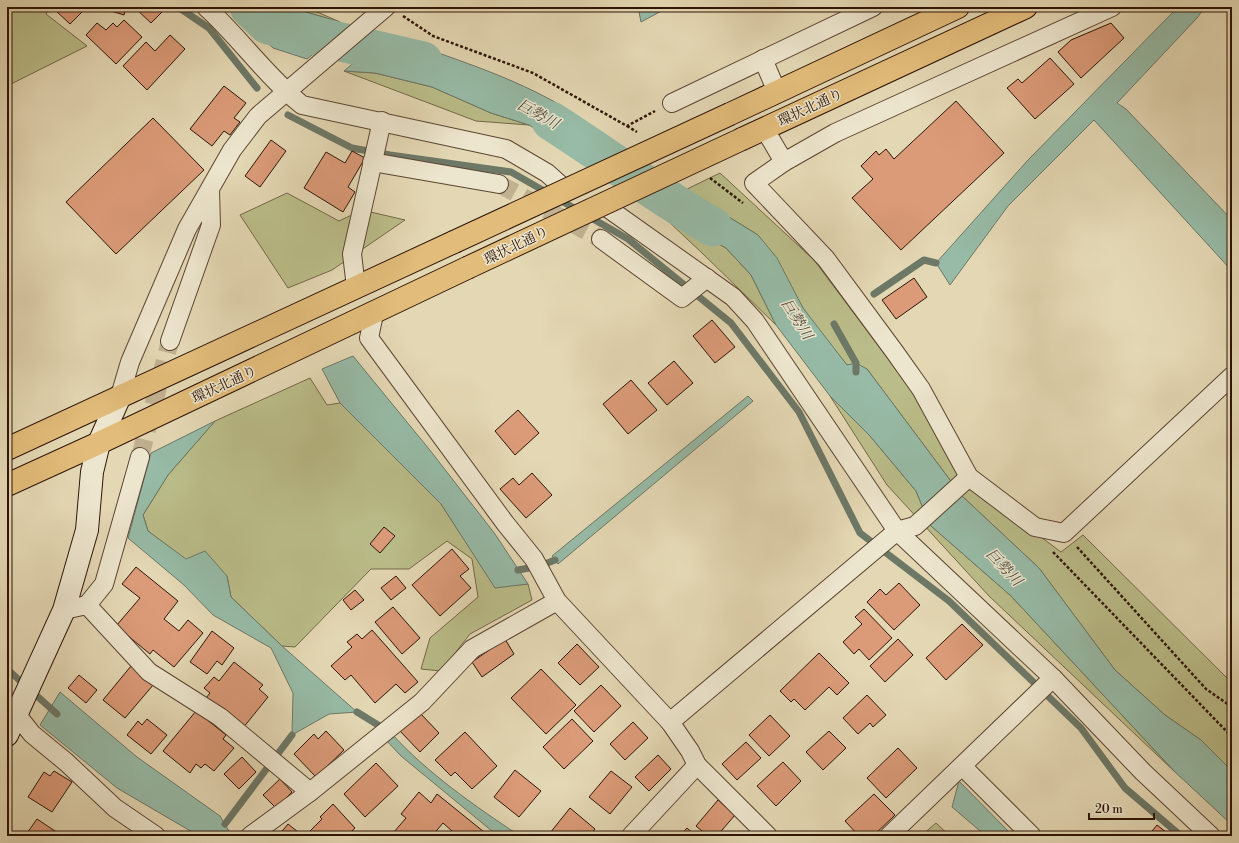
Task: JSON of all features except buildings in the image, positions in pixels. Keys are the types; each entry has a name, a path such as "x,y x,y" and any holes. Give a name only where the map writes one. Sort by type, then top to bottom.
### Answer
{"highway":[{"name":"環状北通り","path":"7,449 958,7"},
{"name":"環状北通り","path":"7,485 374,314 467,268 764,128 1026,7"}],"street":[{"path":"206,7 224,23 286,92 302,104 380,129 506,149 547,173 566,190"},
{"path":"672,103 873,7"},
{"path":"1106,8 835,132 784,162 754,183 826,259 894,351 921,389 969,476 1035,527 1064,533 1232,376"},
{"path":"7,735 42,663 64,610 87,530 92,472 99,443 120,396 130,362 187,229 232,150 258,116 382,10"},
{"path":"763,59 776,92"},
{"path":"764,128 784,162"},
{"path":"356,287 352,254 380,129"},
{"path":"372,162 499,184"},
{"path":"170,341 211,226 210,190"},
{"path":"602,204 733,298 755,321 892,535 1053,678 1143,772 1211,836"},
{"path":"600,239 682,298 707,278"},
{"path":"374,314 369,338 505,523 534,559 557,601 670,722 690,751 697,766 768,836"},
{"path":"64,610 87,605 104,584 140,457"},
{"path":"670,722 892,535 915,526 969,476"},
{"path":"250,836 310,792 374,739 422,702 472,649 557,601"},
{"path":"87,605 149,672 220,717 310,792"},
{"path":"889,836 1053,678"},
{"path":"17,715 32,734 66,762 115,808 156,836"},
{"path":"631,836 697,766"},
{"path":"962,766 1032,836"}],"path":[{"path":"382,10 406,19 434,36 533,73 627,126 672,103"}],"shaded area":[{"path":"14,7 50,7 46,14 87,46 7,86 7,16"},
{"path":"289,7 306,7 340,22"},
{"path":"344,71 375,73 432,87 491,113 529,125 476,121"},
{"path":"720,173 814,260 907,384 966,481 1061,552 1083,535 1232,683 1232,771 1201,740 1165,715 1115,670 1039,568 962,496 867,369 847,365 822,335 803,308 758,235 685,190"},
{"path":"287,193 339,221 362,210 405,220 332,270 288,288 240,215"},
{"path":"652,206 726,248 751,275 776,325 702,253"},
{"path":"310,378 327,405 340,403 441,504 495,587 528,584 532,600 470,634 441,671 421,669 430,638 478,597 472,559 447,541 409,569 371,569 295,647 282,646 231,597 227,576 186,560 148,531 143,515 168,475 215,421"},
{"path":"830,396 870,436 916,491 930,525 1011,596 1175,772 989,596 887,485"},
{"path":"936,823 950,836 921,836"}],"water":[{"path":"230,7 289,7 340,22 340,33 307,59 273,48"},
{"path":"638,7 669,7 641,22"},
{"path":"1178,7 1205,7 1197,18 1117,103 1126,109 1232,220 1232,271 1094,120 1008,206 950,285 936,263 1028,160"},
{"path":"389,36 480,68 546,97 567,109 612,142 581,157 529,125 491,113 432,87 375,73 344,71 371,48"},
{"path":"685,190 758,235 777,258 803,308 847,365 856,363 867,369 962,496 1039,568 1115,670 1165,715 1201,740 1232,771 1232,825 1175,772 1011,596 930,525 916,491 870,436 830,396 776,325 751,275 726,248 652,206"},
{"path":"353,356 429,449 495,534 528,584 495,588 441,504 340,403 322,369"},
{"path":"748,396 753,401 558,564 552,556"},
{"path":"215,421 168,475 143,515 148,531 186,559 205,551 227,576 231,597 282,646 357,712 329,714 292,735 293,693 271,648 213,615 184,585 128,538 151,453"},
{"path":"60,692 137,757 220,816 232,836 199,836 117,788 40,725"},
{"path":"391,733 420,761 452,788 520,836 498,836 401,756 384,738"},
{"path":"959,781 1013,836 986,836 952,807"}],"pier":[{"path":"614,141 613,143 581,159 578,158"},
{"path":"684,188 687,189 650,207 651,204"}],"waterway":[{"path":"178,7 209,28 257,88"},
{"name":"巨勢川","path":"249,7 268,25 423,61"},
{"path":"288,115 352,148 390,155 511,172 628,239 731,323 799,412 860,533 949,601 1081,728 1125,788 1181,836"},
{"name":"巨勢川","path":"551,121 672,202 713,227"},
{"path":"874,294 924,260 936,263"},
{"path":"834,324 856,363 856,372"},
{"path":"518,570 540,566 555,560"},
{"path":"7,669 57,714"},
{"path":"357,712 378,725 385,732"},
{"path":"225,824 292,735"}],"tunnel":[{"path":"499,184 601,239"},
{"path":"140,457 170,341"}]}
